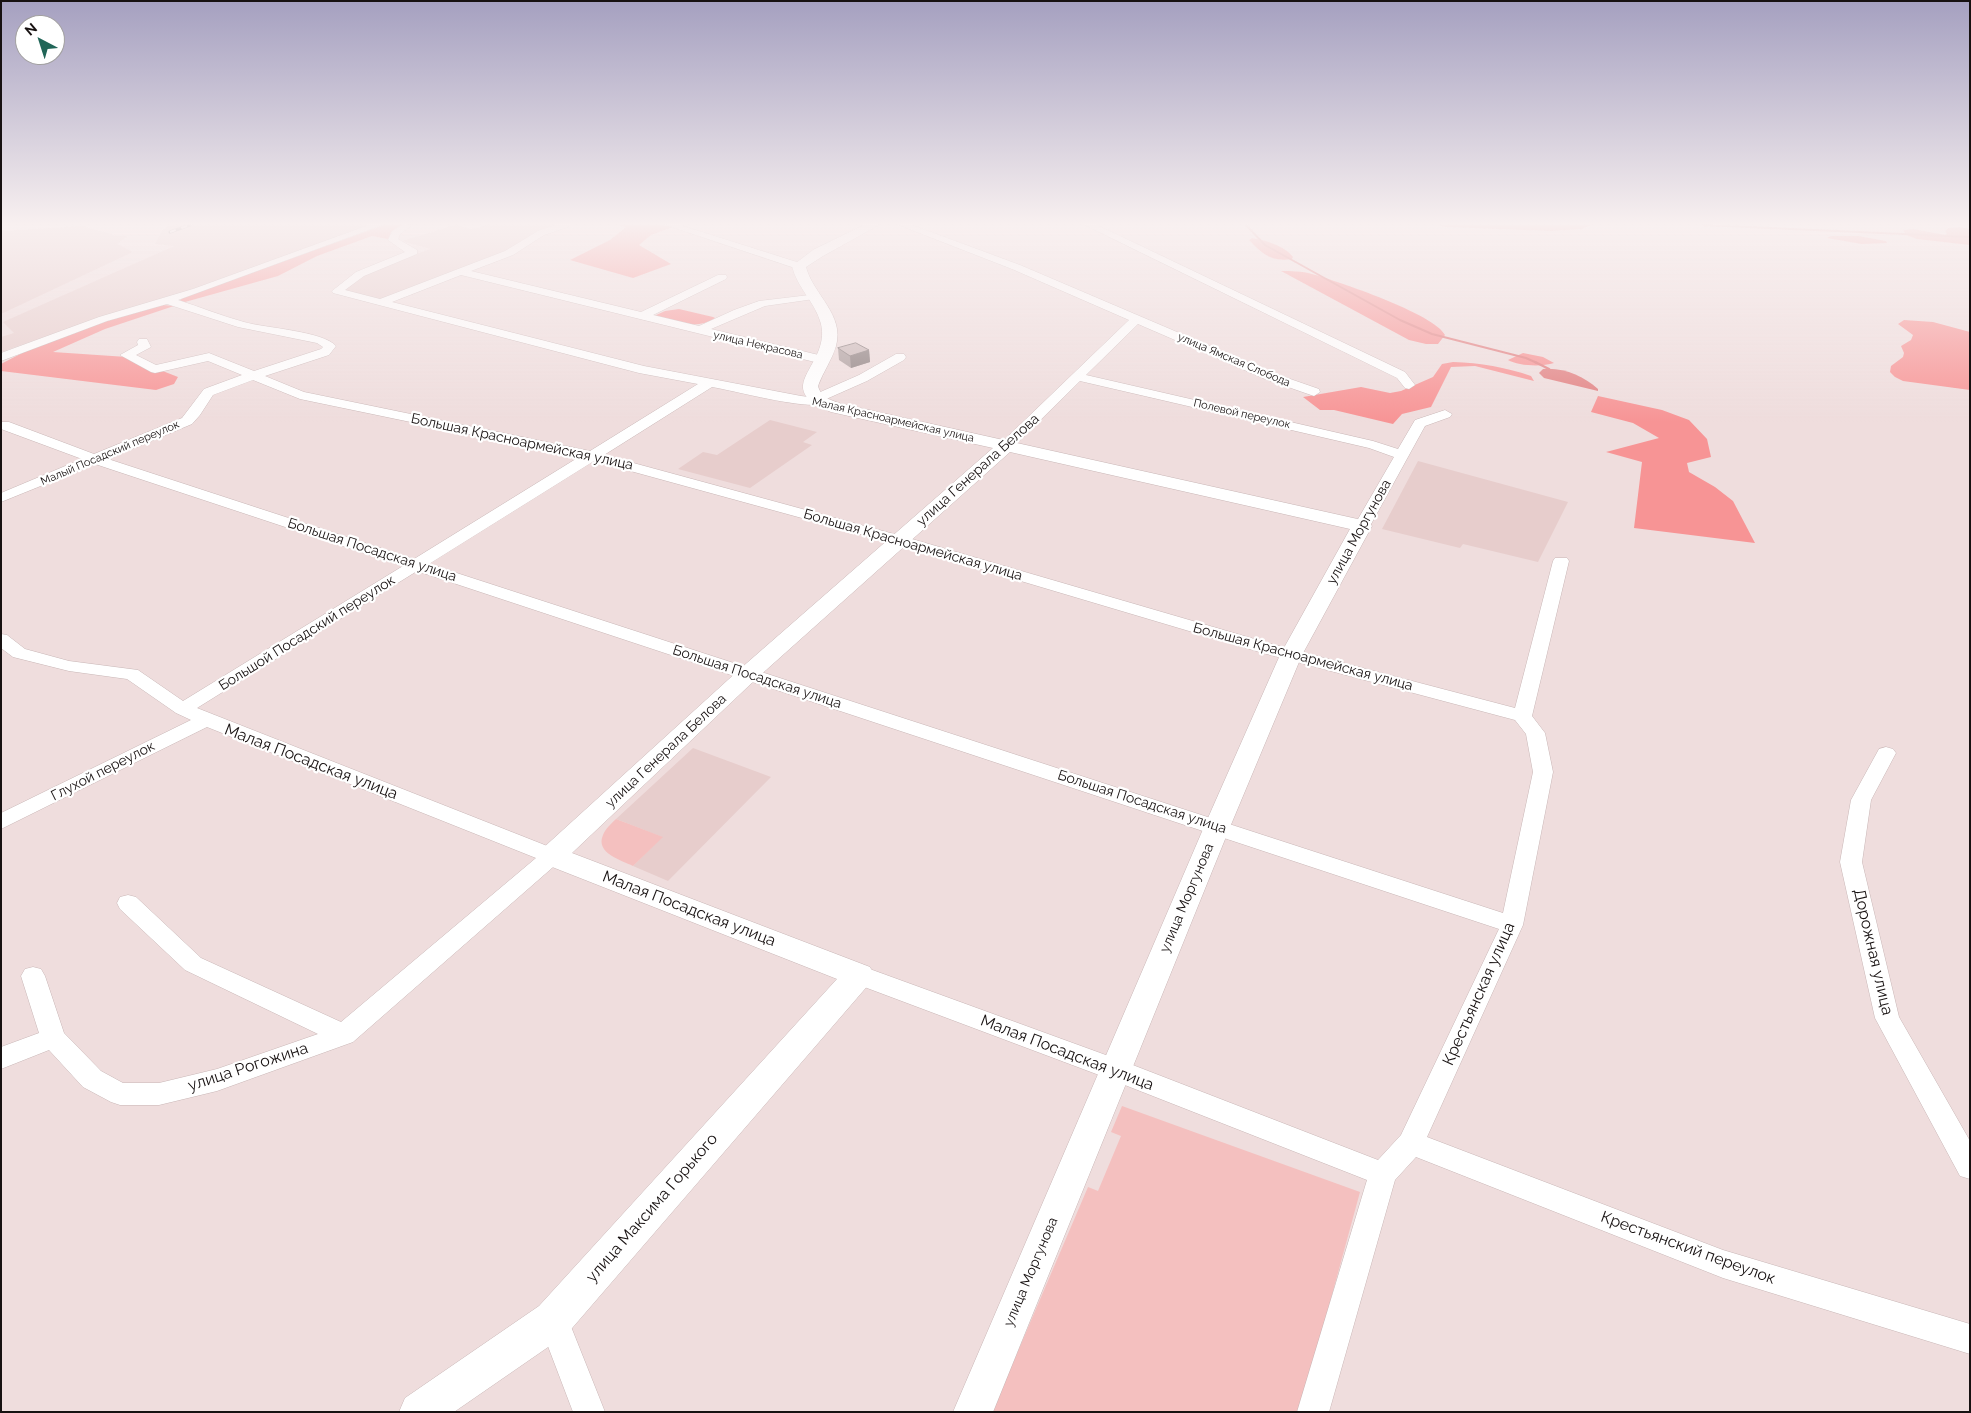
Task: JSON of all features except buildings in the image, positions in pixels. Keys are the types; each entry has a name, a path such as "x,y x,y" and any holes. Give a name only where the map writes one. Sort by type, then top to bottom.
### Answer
{"main road":[{"path":"811,291 822,307 830,333 823,360 809,386 810,393 816,400"},
{"name":"Малая Красноармейская улица","path":"816,400 837,408 1362,526"},
{"name":"улица Генерала Белова","path":"552,856 748,674 1006,446"},
{"name":"улица Моргунова","path":"973,1412 1217,827 1291,655 1362,526"},
{"name":"Малая Посадская улица","path":"552,856 859,975"},
{"name":"улица Максима Горького","path":"419,1412 553,1320 859,975"}],"street":[{"path":"1,357 103,319 197,291"},
{"name":"Малая Красноармейская улица","path":"337,291 643,370 801,400 816,400"},
{"path":"382,302 411,291"},
{"name":"улица Некрасова","path":"538,291 823,360"},
{"path":"640,316 693,291"},
{"name":"улица Ямская Слобода","path":"1071,291 1269,376 1314,392"},
{"path":"1227,291 1401,375 1409,385"},
{"path":"698,331 738,312 763,303 814,296"},
{"name":"Малый Посадский переулок","path":"1,498 187,421 197,414 205,394 214,389 325,352 330,346 321,340 242,325 167,300"},
{"name":"улица Генерала Белова","path":"1006,446 1079,377 1136,319"},
{"path":"143,342 145,347 126,355 155,369 209,357 252,376"},
{"path":"816,400 863,378 900,357"},
{"name":"Большая Красноармейская улица","path":"252,376 300,395 593,456 899,540 1291,655 1522,716"},
{"name":"Полевой переулок","path":"1079,377 1373,445 1403,456"},
{"name":"Большой Посадский переулок","path":"183,709 711,382"},
{"name":"улица Моргунова","path":"1362,526 1420,423 1444,414"},
{"name":"Большая Посадская улица","path":"4,425 94,459 1512,924"},
{"path":"1522,716 1561,561"},
{"name":"Малая Посадская улица","path":"1,639 19,653 69,666 132,674 183,709 206,720 552,856"},
{"name":"Крестьянская улица","path":"1313,1412 1383,1174 1411,1143 1512,924 1543,772 1535,733 1522,716"},
{"name":"Глухой переулок","path":"1,822 206,720"},
{"name":"Дорожная улица","path":"1886,753 1861,800 1851,862 1887,1018 1970,1167"},
{"name":"улица Генерала Белова","path":"344,1035 552,856"},
{"path":"128,903 193,964 344,1035"},
{"name":"Малая Посадская улица","path":"859,975 1116,1070 1383,1174"},
{"name":"улица Рогожина","path":"33,976 53,1038 92,1079 120,1094 159,1094 217,1080 344,1035"},
{"path":"1,1058 53,1038"},
{"name":"Крестьянский переулок","path":"1411,1143 1723,1264 1970,1339"},
{"path":"553,1320 590,1412"}],"shaded area":[{"path":"1,291 50,291 1,314"},
{"path":"73,291 188,291 99,318 1,352 1,337 14,333 3,322"},
{"path":"202,291 225,291 185,302 180,301 182,298"},
{"path":"337,291 404,291 378,301"},
{"path":"1318,291 1361,291 1405,308 1424,318 1445,335 1438,344 1426,344 1409,340"},
{"path":"163,305 174,306 105,329 53,352 127,357 178,377 174,384 156,390 1,371 1,364 24,352 107,321"},
{"path":"679,309 715,318 700,324 685,324 654,316 665,311"},
{"path":"1904,320 1933,322 1970,332 1970,390 1903,381 1890,372 1891,366 1903,357 1904,353 1901,346 1911,340 1913,335 1898,324"},
{"path":"1523,353 1543,357 1554,363 1530,365 1518,364 1508,360"},
{"path":"1453,362 1483,364 1502,368 1531,376 1534,381 1475,366 1451,367 1431,407 1402,414 1393,424 1334,410 1320,410 1303,397 1361,387 1390,393 1401,391 1433,377 1442,364"},
{"path":"1543,369 1558,369 1573,373 1592,384 1598,391 1544,378 1539,373"},
{"path":"1598,396 1662,410 1689,420 1707,439 1711,457 1687,463 1689,472 1715,487 1733,501 1755,543 1634,528 1642,462 1606,452 1659,438 1633,423 1591,412"},
{"path":"770,420 817,432 803,442 812,445 750,488 678,469 703,452 717,455"},
{"path":"1418,461 1568,502 1538,562 1463,544 1460,548 1382,529"},
{"path":"693,748 771,777 668,881 633,866 662,837 616,819"},
{"path":"616,819 663,837 633,866 610,855 603,847 601,841 604,833"},
{"path":"1122,1106 1360,1192 1300,1412 992,1412 1088,1187 1098,1191 1121,1136 1111,1132"}],"waterway":[{"path":"1348,291 1400,320 1432,334 1526,358 1537,363"},
{"path":"1537,363 1549,369"}]}
